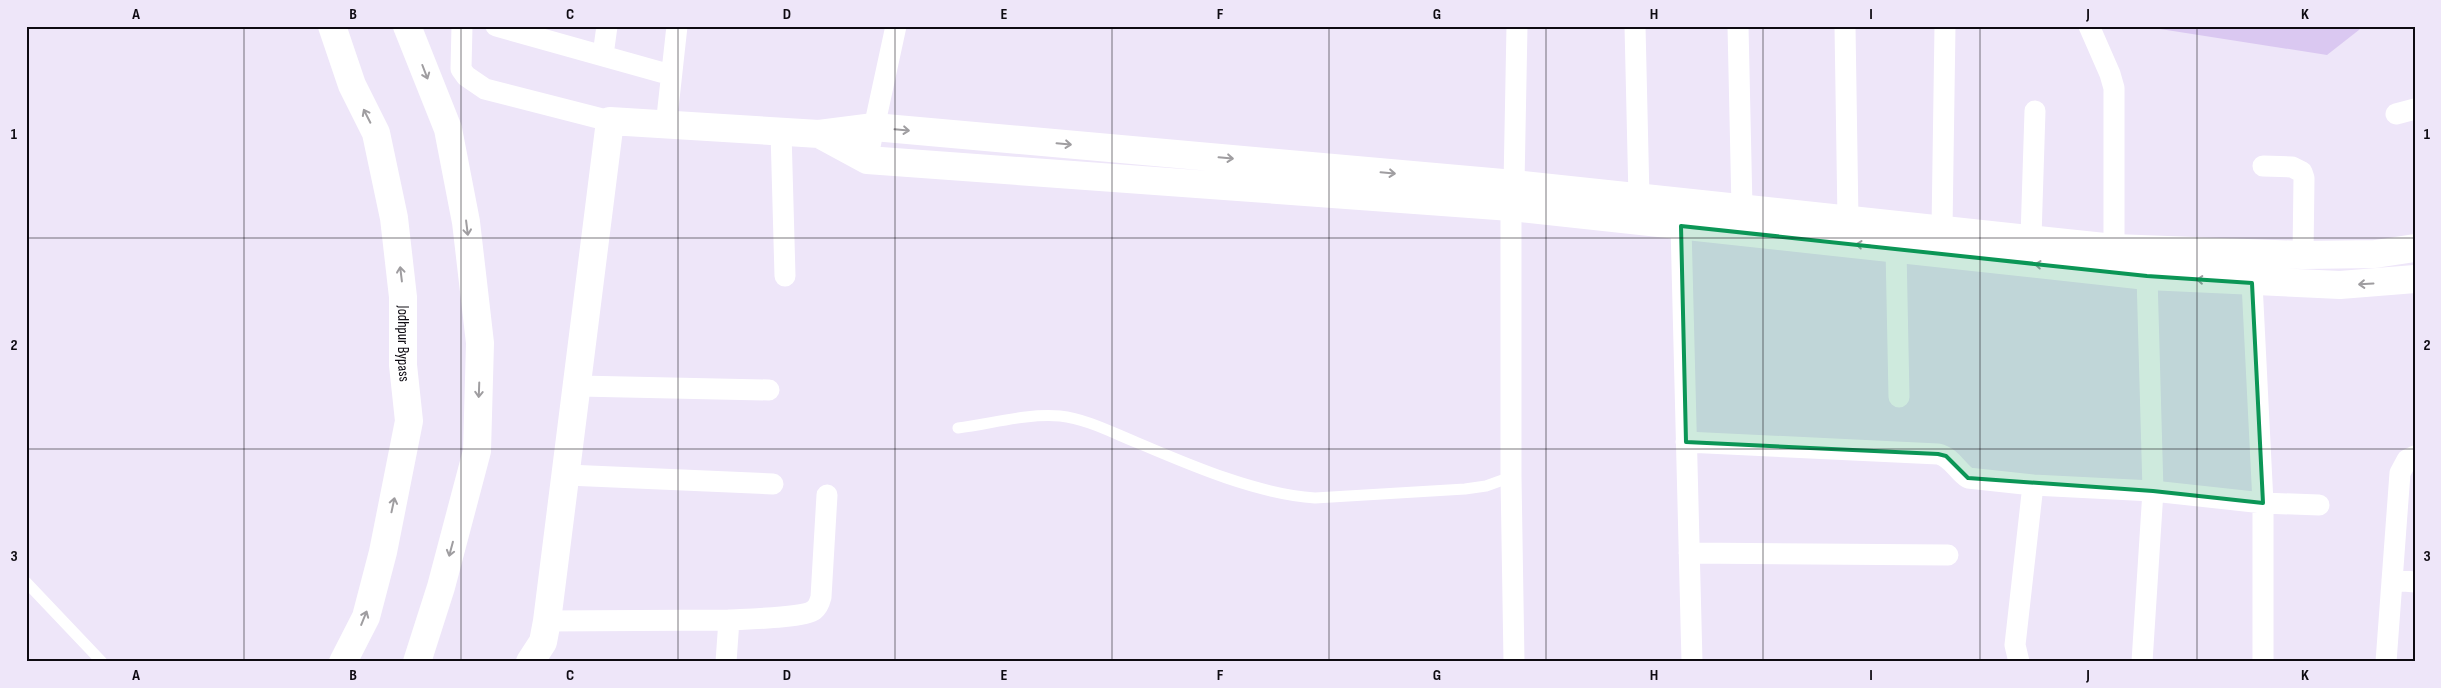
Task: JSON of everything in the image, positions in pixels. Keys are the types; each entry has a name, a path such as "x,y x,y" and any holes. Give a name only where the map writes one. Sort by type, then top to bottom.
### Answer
{"main road":[{"name":"Jodhpur Bypass","path":"332,26 352,85 376,133 394,218 404,297 403,365 409,421 383,552 366,617 343,662"},
{"path":"407,26 448,129 466,222 480,343 477,451 440,587 417,662"},
{"path":"530,662 543,642 547,621 579,386 610,122 819,134 874,127 1512,195 1681,226 2148,276 2252,283 2340,285 2415,279"},
{"path":"819,134 867,160 1512,195 1639,198 1848,221 2031,237 2114,248 2302,255 2375,254 2415,248"}],"street":[{"path":"462,26 461,69 474,83 485,89 610,122"},
{"path":"496,26 671,75"},
{"path":"603,55 607,26"},
{"path":"666,126 677,26"},
{"path":"867,160 896,26"},
{"path":"1514,662 1511,477 1512,195 1517,26"},
{"path":"1635,26 1639,198"},
{"path":"1738,26 1742,208"},
{"path":"1845,26 1848,221"},
{"path":"1942,229 1945,26"},
{"path":"2089,26 2110,74 2114,88 2114,248"},
{"path":"2031,237 2035,112"},
{"path":"781,132 785,276"},
{"path":"2263,166 2292,167 2302,172 2304,178 2302,255"},
{"path":"1681,226 1692,662"},
{"path":"1896,249 1899,397"},
{"path":"2142,662 2153,491 2148,276"},
{"path":"2252,283 2263,503 2263,662"},
{"path":"579,386 769,390"},
{"path":"1686,442 1938,454 1946,456 1960,473 1968,478 2034,485 2153,491 2263,503 2319,505"},
{"path":"2386,662 2400,473 2407,460 2415,456"},
{"path":"567,475 773,484"},
{"path":"2020,662 2015,645 2034,485"},
{"path":"547,621 729,620 802,614 813,611 821,597 827,495"},
{"path":"1689,553 1948,555"},
{"path":"2392,580 2415,582"},
{"path":"726,662 729,620"}],"lane":[{"path":"958,428 1034,416 1060,416 1083,420 1238,481 1291,496 1315,498 1465,489 1486,486 1511,477"},
{"path":"26,582 102,662"}],"highlighted area":[{"path":"1681,226 2147,276 2252,283 2263,503 2153,491 1968,478 1946,456 1938,454 1686,442"}],"shaded area":[{"path":"2141,26 2364,26 2327,55"}]}
